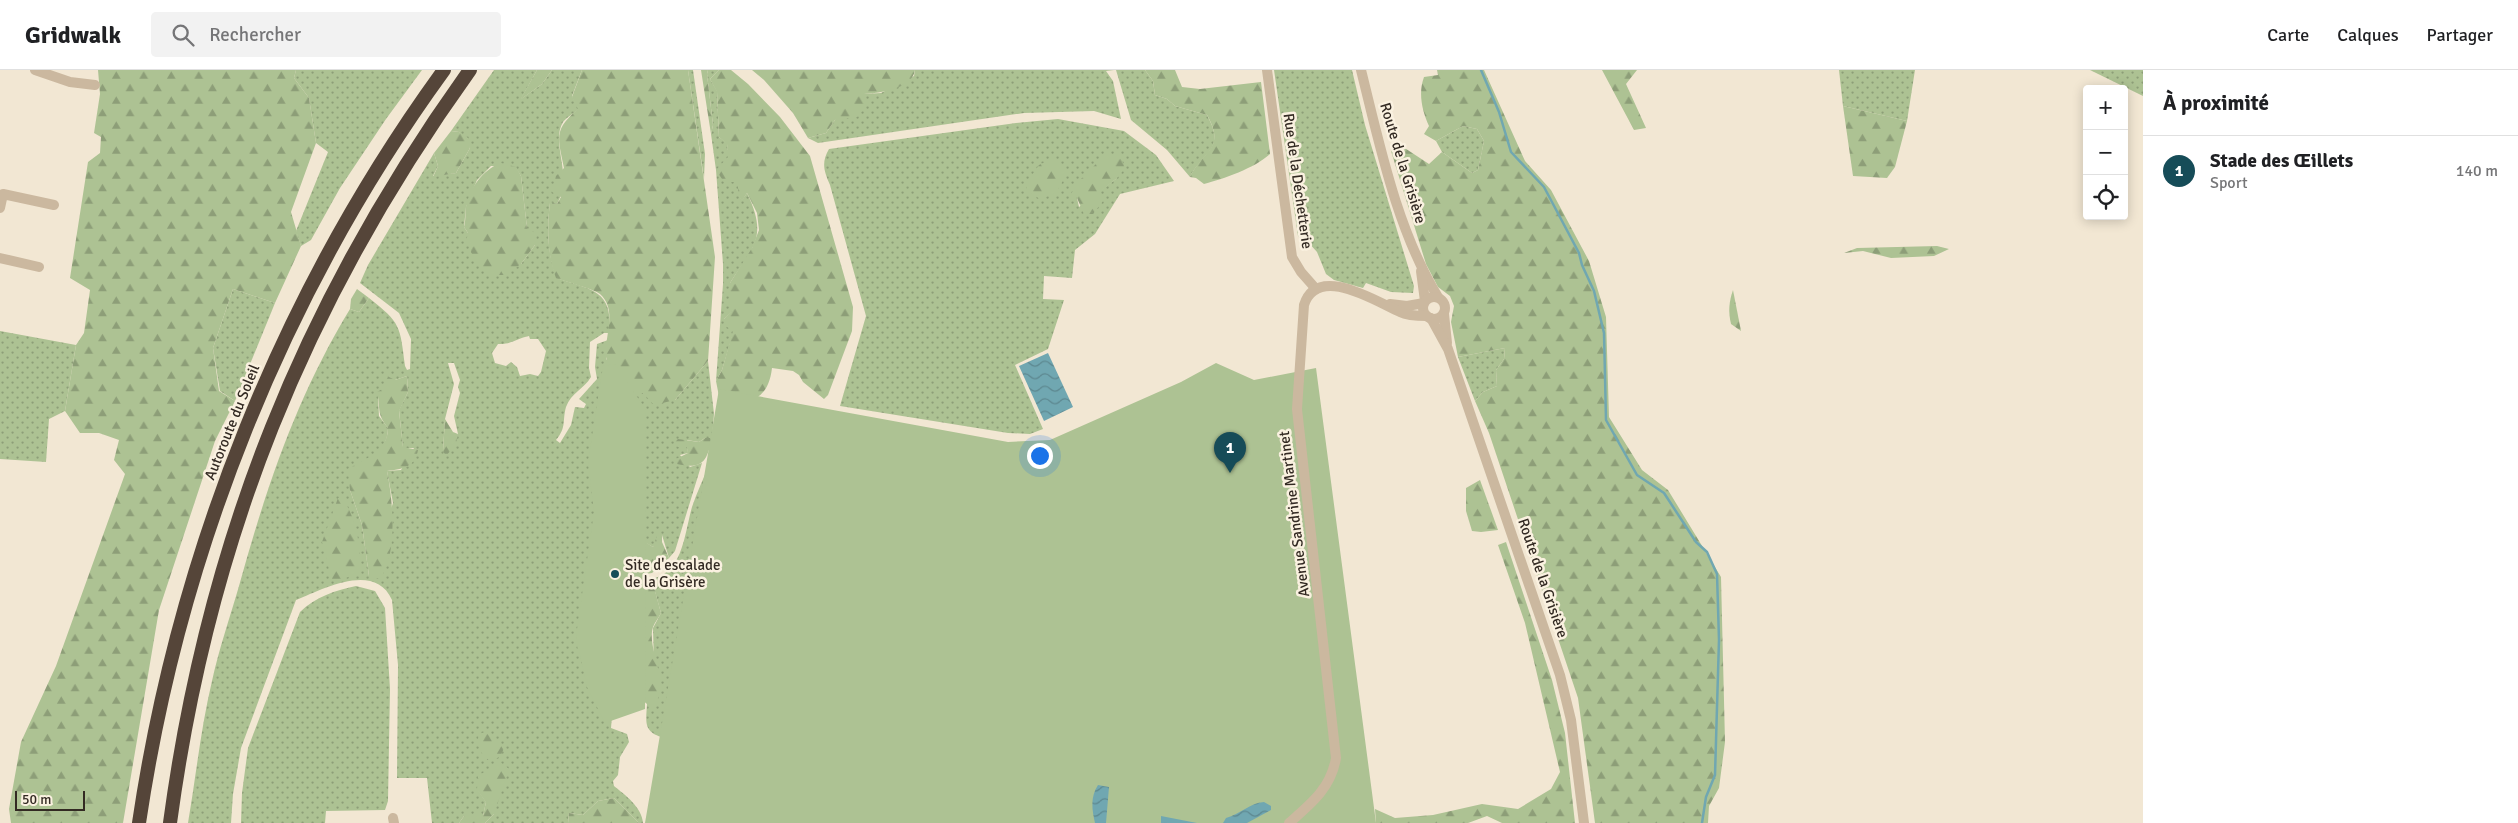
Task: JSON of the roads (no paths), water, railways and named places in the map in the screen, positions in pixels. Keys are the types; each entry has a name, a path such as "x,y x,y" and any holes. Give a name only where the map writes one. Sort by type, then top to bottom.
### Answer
{"highway":[{"name":"Autoroute du Soleil","path":"139,823 160,710 176,639 196,569 244,432 288,331 338,236 391,147 444,70"},
{"path":"170,823 188,708 203,639 222,567 263,447 310,336 357,246 406,164 470,70"}],"street":[{"path":"35,70 70,82 95,85"},
{"name":"Rue de la Déchetterie","path":"1267,70 1292,257 1301,272 1316,289"},
{"name":"Route de la Grisière","path":"1361,70 1384,160 1419,263 1425,302 1424,310 1448,349"},
{"path":"0,208 3,194 54,205"},
{"path":"0,258 39,267"},
{"name":"Route de la Grisière","path":"1419,263 1438,297 1444,302 1448,349 1560,675 1571,720 1584,823"},
{"path":"1316,289 1333,286 1345,288 1406,314 1429,318 1438,318 1444,314"},
{"name":"Avenue Sandrine Martinet","path":"1301,823 1312,804 1330,780 1336,758 1297,410 1304,305 1306,298 1316,289"},
{"path":"1384,303 1407,306 1425,302 1431,297 1438,297"},
{"name":"Avenue Sandrine Martinet","path":"1289,823 1312,804"}],"water":[{"path":"1048,353 1073,407 1044,421 1019,366"},
{"path":"1098,785 1109,787 1106,823 1095,823 1093,799"},
{"path":"1264,802 1271,806 1271,810 1247,823 1223,823 1226,818 1254,804"},
{"path":"1161,816 1197,823 1161,823"}],"waterway":[{"path":"1481,70 1499,112 1511,152 1544,187 1579,253 1582,265 1594,291 1604,333 1606,420 1637,475 1664,493 1696,542 1707,552 1717,574 1719,640 1715,775 1706,797 1702,823"}],"place":[{"name":"Stade des Œillets","path":"1230,473"},
{"name":"Site d'escalade de la Grisère","path":"615,574"}]}
